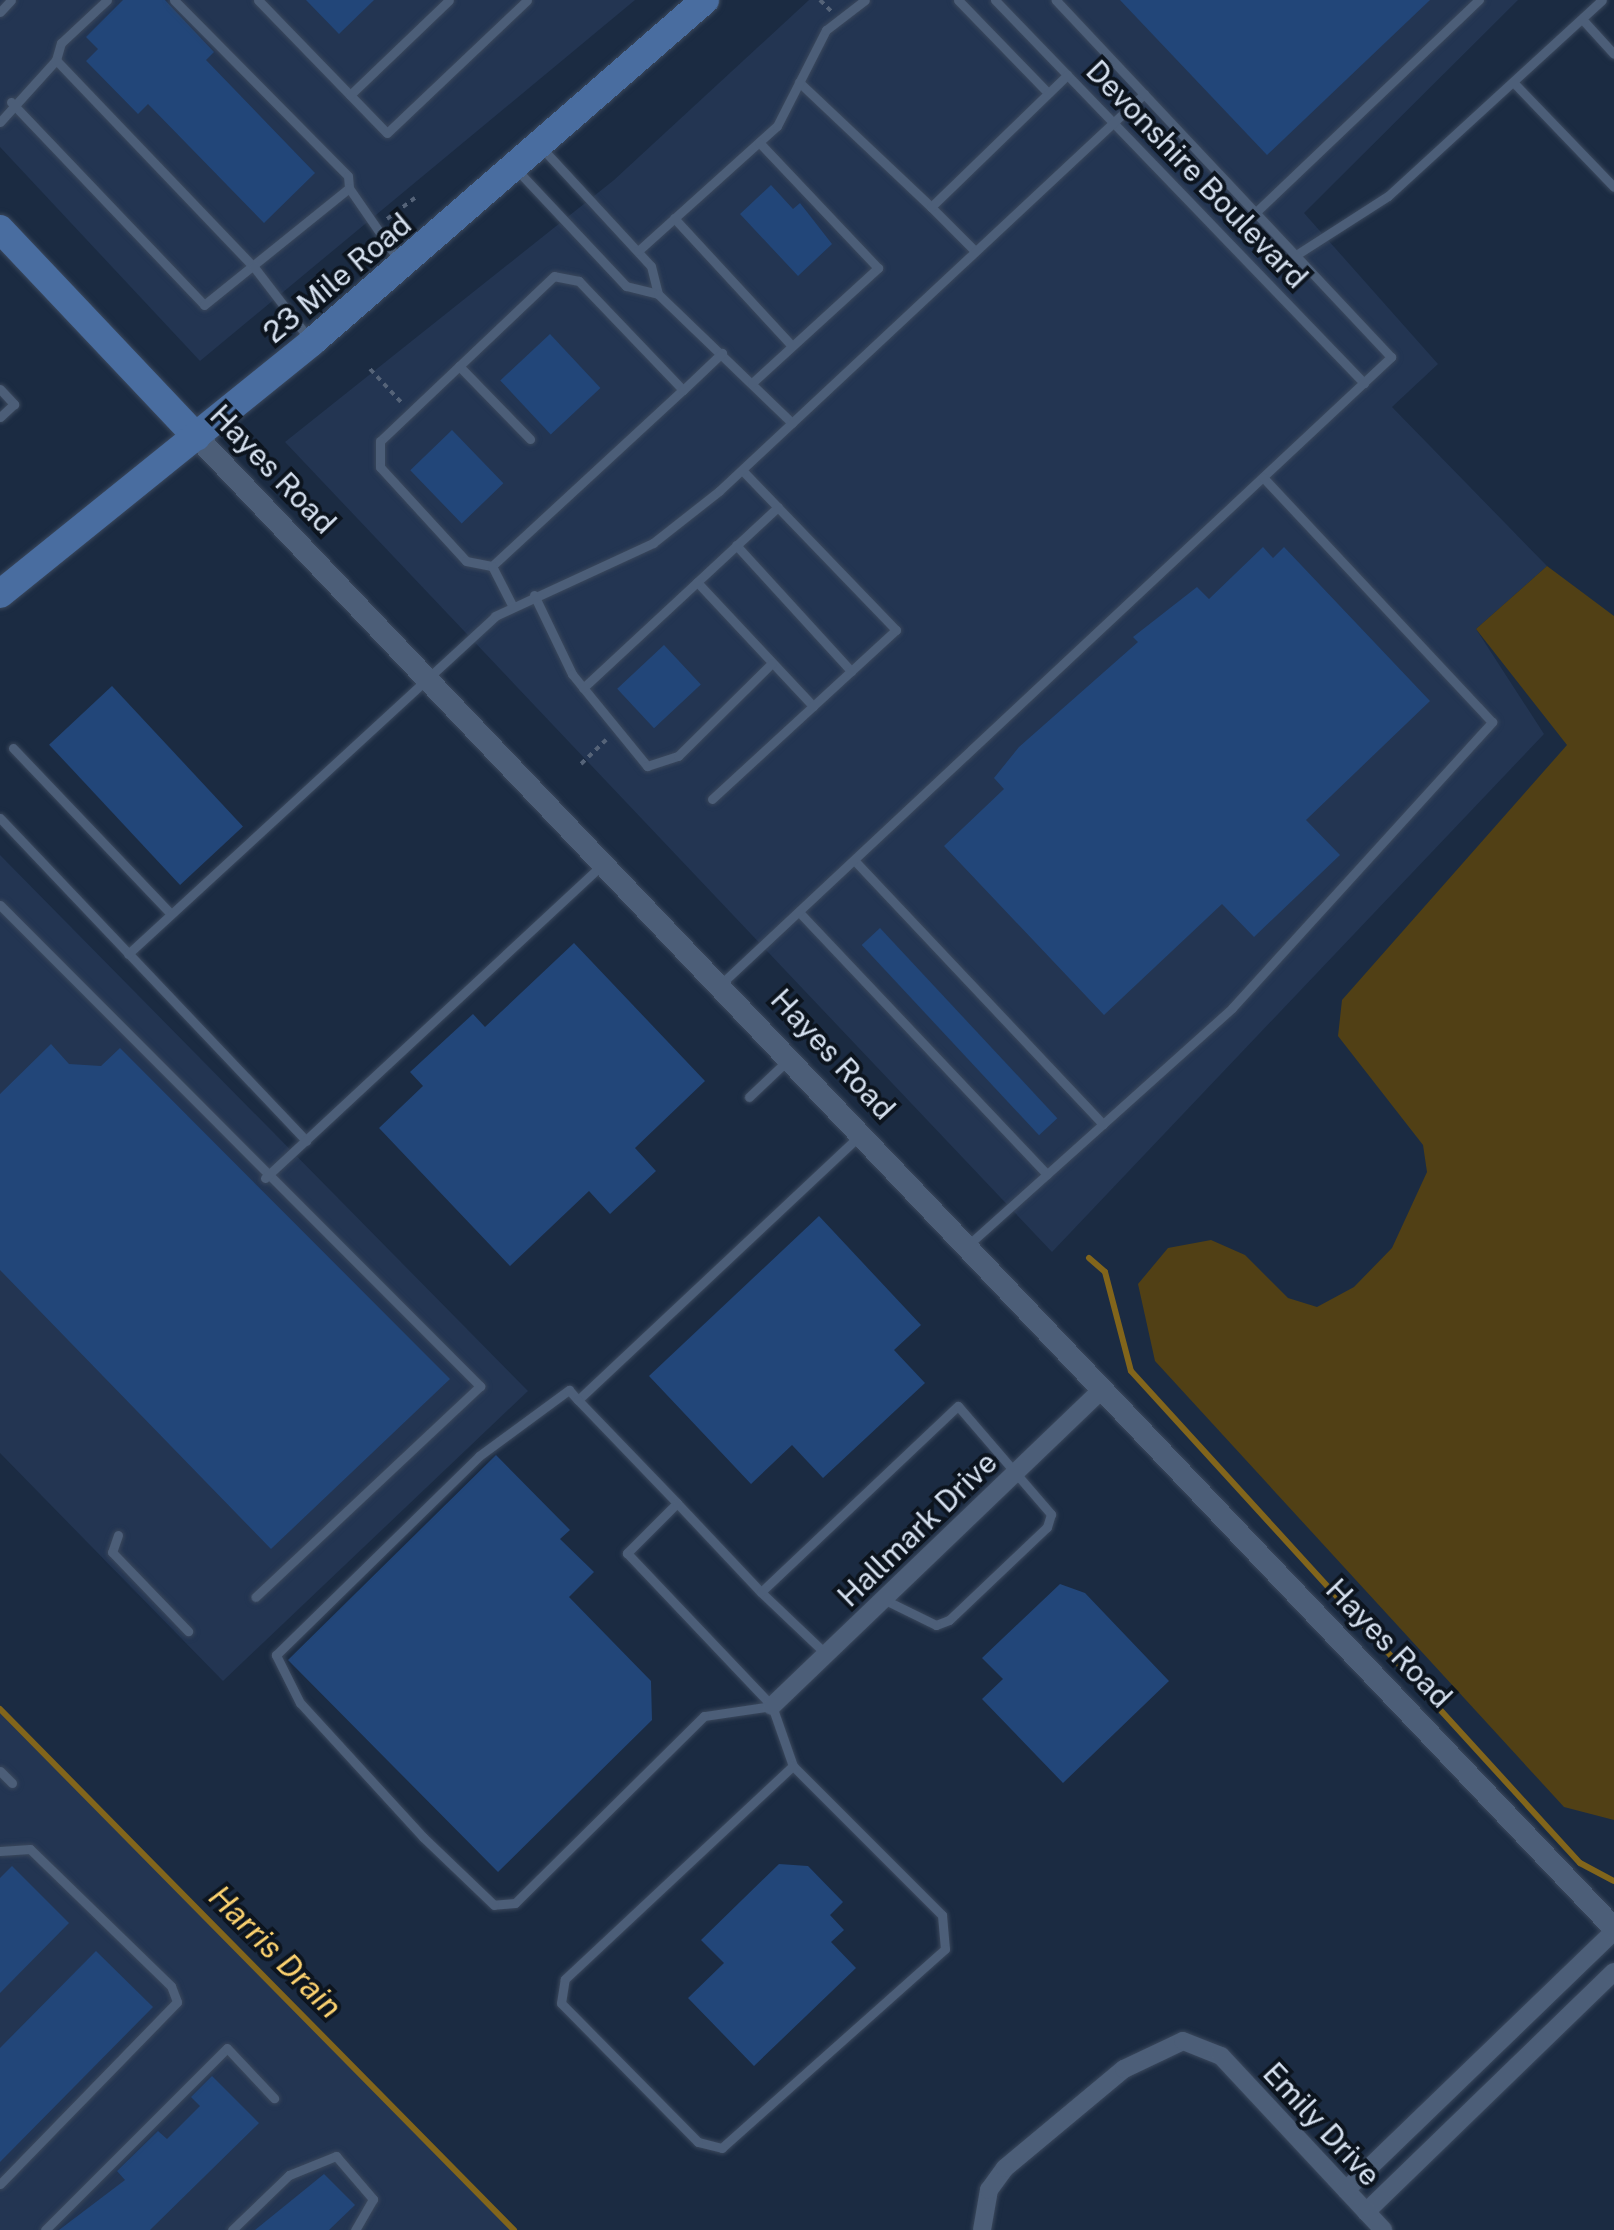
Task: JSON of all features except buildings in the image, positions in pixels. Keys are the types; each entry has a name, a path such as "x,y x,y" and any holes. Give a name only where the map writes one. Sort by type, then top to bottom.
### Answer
{"main road":[{"name":"23 Mile Road","path":"0,594 312,342 516,169 704,0"},
{"name":"Hayes Road","path":"0,230 197,437"}],"street":[{"name":"Hayes Road","path":"197,437 722,984 1614,1930"},
{"name":"Hallmark Drive","path":"772,1706 1101,1390"},
{"path":"1346,2190 1614,1930"},
{"path":"1366,2212 1614,1972"},
{"name":"Emily Drive","path":"982,2230 989,2190 1005,2168 1124,2069 1183,2042 1221,2056 1383,2230"},
{"path":"1467,2074 1487,2095"}],"lane":[{"path":"0,12 11,0"},
{"path":"0,122 11,102 56,60 61,43 107,0"},
{"path":"174,0 348,176 349,188 403,265"},
{"path":"258,0 388,133 527,0"},
{"path":"350,95 448,0"},
{"path":"638,251 759,142 836,17 866,0"},
{"path":"958,0 1048,94"},
{"name":"Devonshire Boulevard","path":"995,0 1364,383 1391,357 1056,0"},
{"path":"1256,212 1478,0"},
{"path":"1296,255 1388,196 1602,0"},
{"path":"1582,19 1614,54"},
{"path":"56,60 254,267 312,342"},
{"path":"931,207 1067,75"},
{"path":"799,82 975,251"},
{"path":"1514,83 1614,187"},
{"path":"128,954 512,605 653,543 742,470 1144,94"},
{"path":"11,102 204,305 349,188"},
{"path":"752,383 878,268 759,142"},
{"path":"541,147 638,251 658,294 792,423"},
{"path":"516,169 626,286 658,294"},
{"path":"674,218 792,346"},
{"path":"492,566 466,561 380,467 380,441 554,276 579,281 683,390"},
{"path":"492,566 722,354"},
{"path":"459,366 530,439"},
{"path":"722,984 1364,383"},
{"path":"0,389 14,404 0,416"},
{"path":"712,800 896,630 742,470"},
{"path":"967,1247 1232,1008 1492,722 1263,477"},
{"path":"583,688 778,507"},
{"path":"736,545 851,671"},
{"path":"492,566 512,605"},
{"path":"697,582 813,706"},
{"path":"534,595 583,688 647,766 661,767 772,662"},
{"path":"12,748 171,914"},
{"path":"0,818 306,1141"},
{"path":"854,860 1103,1124"},
{"path":"265,1178 604,864"},
{"path":"0,905 265,1178 480,1386 255,1598"},
{"path":"799,912 1047,1174"},
{"path":"749,1097 791,1058"},
{"path":"578,1400 862,1133"},
{"path":"772,1706 704,1716 532,1888 494,1905 300,1703 276,1656 479,1456 568,1390 826,1654"},
{"path":"762,1592 958,1406 1018,1470 1051,1514 1033,1540 949,1620 936,1625 884,1599"},
{"path":"677,1503 626,1553 772,1706 793,1766 942,1916 945,1950 722,2148 698,2142 561,2003 564,1979 793,1766"},
{"path":"118,1535 112,1552 188,1631"},
{"path":"0,1771 12,1782"},
{"path":"0,1851 30,1849 172,1986 177,2002 0,2184"},
{"path":"45,2230 226,2048 274,2098"},
{"path":"232,2230 289,2175 336,2156 373,2199 356,2230"}],"path":[{"path":"377,228 415,198"},
{"path":"370,370 410,412"},
{"path":"581,764 616,730"}],"shaded area":[{"path":"0,0 635,0 200,361 0,147"},
{"path":"809,0 1518,0 1304,213 1438,364 1392,407 1547,566 1476,629 1544,734 1052,1252 285,442 614,180"},
{"path":"1547,566 1614,616 1614,1820 1564,1807 1155,1361 1138,1284 1168,1248 1211,1240 1245,1255 1288,1298 1317,1307 1354,1287 1392,1248 1427,1172 1423,1145 1338,1036 1342,1000 1567,745 1476,629"},
{"path":"0,855 528,1391 223,1681 0,1453"},
{"path":"0,1713 512,2230 0,2230"}],"waterway":[{"path":"1089,1258 1105,1272 1131,1371 1580,1863 1614,1881"},
{"name":"Harris Drain","path":"0,1709 514,2230"}]}
